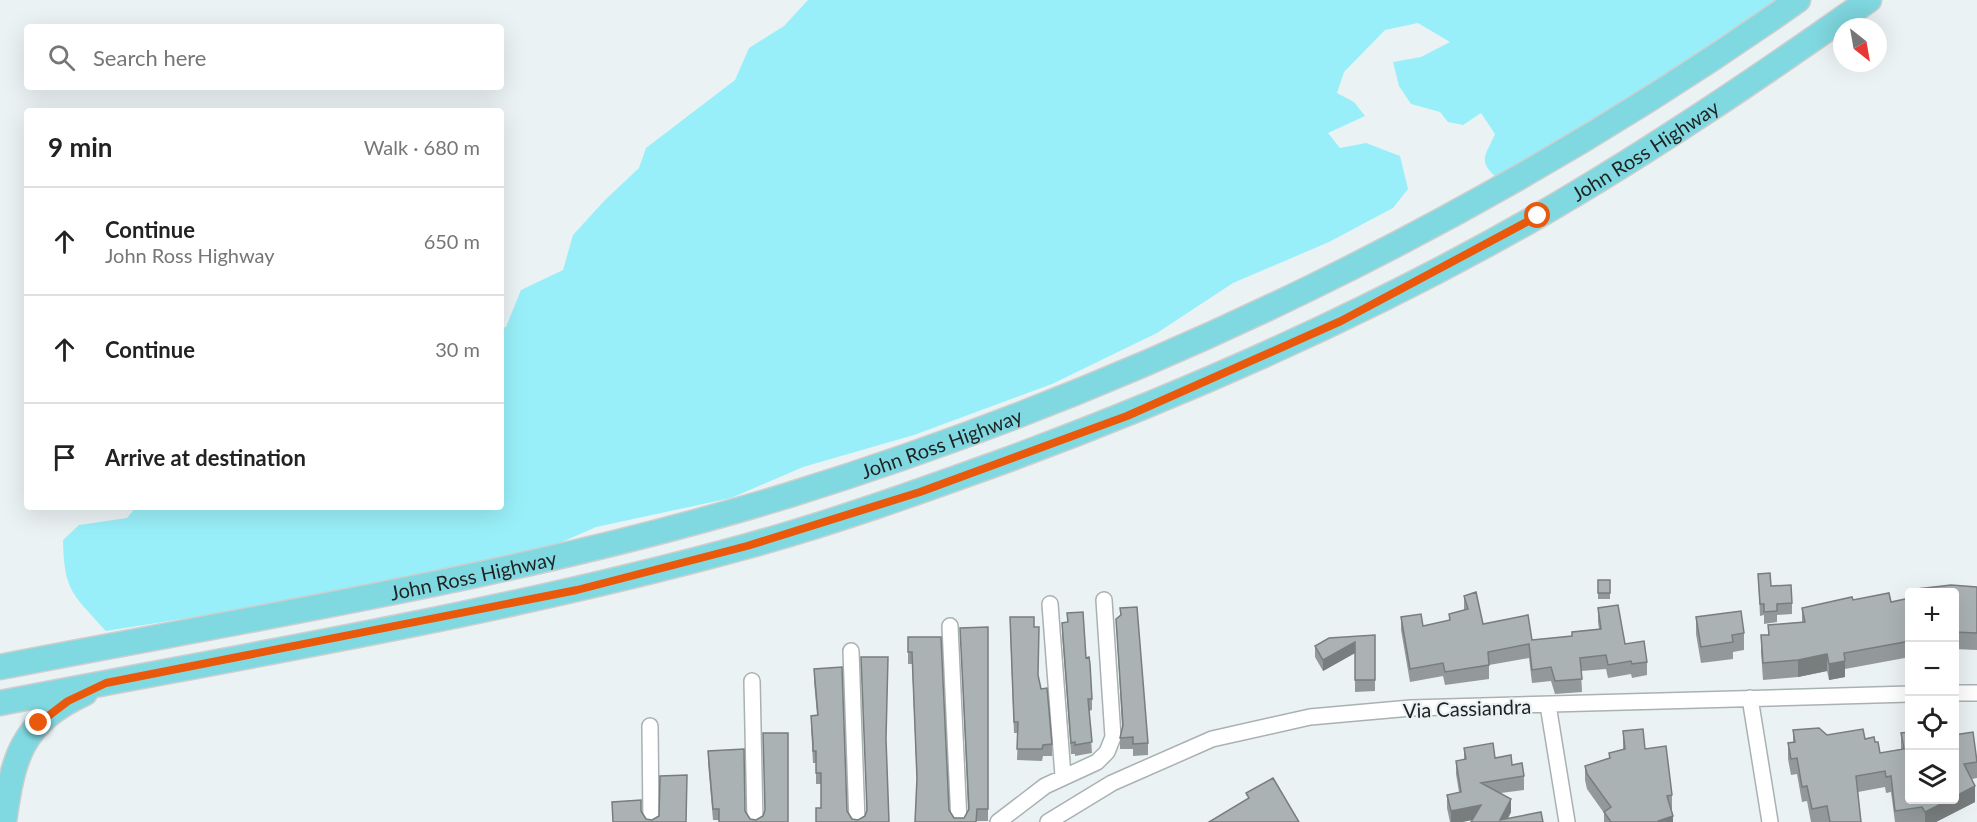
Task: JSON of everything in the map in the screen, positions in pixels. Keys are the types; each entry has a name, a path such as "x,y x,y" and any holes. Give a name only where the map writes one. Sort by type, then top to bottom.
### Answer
{"main road":[{"name":"John Ross Highway","path":"0,667 429,583 612,543 799,491 1060,398 1248,317 1434,224 1530,172 1731,47 1798,0"},
{"name":"John Ross Highway","path":"0,703 577,590 747,546 920,492 1127,416 1341,321 1538,216 1752,83 1869,0"},
{"path":"4,822 16,757 30,735 39,723 68,701 106,683"}],"street":[{"path":"998,822 1045,786 1102,758 1113,737 1104,600"},
{"path":"1050,604 1064,776"},
{"path":"950,626 959,822"},
{"path":"851,651 857,822"},
{"path":"752,681 755,822"},
{"path":"1959,693 1977,693"},
{"name":"Via Cassiandra","path":"1048,822 1102,789 1212,739 1251,728 1310,717 1371,711 1905,694"},
{"path":"1750,698 1770,822"},
{"path":"1548,705 1567,822"},
{"path":"650,726 651,822"}],"shaded area":[{"path":"808,0 1776,0 1663,78 1496,177 1485,161 1486,152 1495,134 1481,113 1463,125 1448,122 1440,112 1411,104 1399,86 1393,62 1421,57 1450,42 1418,23 1385,30 1344,72 1337,93 1354,102 1365,116 1328,133 1340,148 1366,143 1400,156 1408,189 1393,208 1329,242 1233,283 1157,333 1052,384 914,435 803,467 731,498 596,527 537,553 245,609 106,631 78,600 68,582 63,540 79,525 127,518 134,510 504,510 504,327 521,290 563,270 573,235 639,168 646,148 735,80 749,48 784,26"}],"building":[{"path":"1770,573 1771,586 1791,585 1792,603 1777,604 1777,611 1764,612 1764,604 1760,604 1758,574"},
{"path":"1598,580 1610,580 1610,593 1598,593"},
{"path":"1951,585 1977,587 1977,633 1959,632 1959,588 1926,588"},
{"path":"1476,592 1483,624 1528,615 1532,640 1572,636 1572,632 1601,629 1598,608 1618,605 1625,644 1644,641 1647,662 1632,664 1631,661 1608,665 1606,655 1580,658 1582,679 1555,681 1551,667 1532,670 1529,644 1488,652 1489,665 1445,672 1443,663 1410,669 1401,617 1421,614 1423,626 1450,620 1449,614 1468,609 1464,596"},
{"path":"1889,593 1891,602 1905,599 1905,642 1844,653 1845,661 1829,664 1827,654 1798,660 1763,663 1761,635 1769,635 1768,625 1805,622 1802,608 1852,597 1853,600"},
{"path":"1137,607 1148,743 1133,744 1133,737 1120,738 1123,725 1116,619 1121,615 1120,608"},
{"path":"1741,611 1744,633 1732,635 1733,642 1701,647 1696,617"},
{"path":"1083,612 1086,658 1089,657 1090,664 1092,699 1088,699 1092,742 1075,745 1075,742 1071,743 1062,623 1068,622 1067,613"},
{"path":"1010,617 1034,617 1034,627 1039,627 1038,675 1041,689 1047,688 1052,744 1043,745 1042,749 1017,749 1018,722 1014,722"},
{"path":"988,627 988,809 977,809 976,822 915,822 917,778 912,652 908,652 908,637 941,637 949,810 954,818 964,818 969,809 960,628"},
{"path":"1375,635 1375,680 1355,680 1355,642 1323,660 1315,646 1329,638"},
{"path":"861,657 888,657 886,739 889,822 816,822 816,808 821,808 821,773 816,773 816,751 813,751 811,716 818,715 814,669 842,667 847,811 852,819 858,820 865,816 867,810"},
{"path":"1819,728 1827,735 1863,729 1865,739 1874,737 1875,742 1878,742 1880,753 1904,749 1901,733 1905,733 1905,804 1941,804 1925,812 1922,807 1895,811 1891,776 1886,777 1885,771 1856,776 1861,822 1830,822 1827,806 1812,809 1807,786 1802,787 1797,758 1791,759 1788,743 1795,742 1793,730"},
{"path":"1643,729 1645,749 1666,746 1672,795 1667,796 1673,816 1658,822 1611,822 1604,812 1611,807 1587,774 1585,766 1610,758 1609,753 1625,749 1623,731"},
{"path":"1973,732 1977,762 1964,764 1975,786 1959,794 1959,750 1959,734"},
{"path":"763,733 788,733 788,822 719,822 719,809 713,809 708,751 744,749 745,811 750,819 756,820 763,816 765,810"},
{"path":"1493,743 1495,758 1511,755 1512,765 1522,763 1524,776 1481,783 1511,799 1500,820 1541,812 1543,822 1471,822 1481,805 1451,811 1447,795 1461,792 1456,761 1466,759 1464,748"},
{"path":"687,775 686,822 613,822 612,802 641,800 641,811 646,819 652,820 659,816 660,776"},
{"path":"1273,778 1299,822 1209,822 1249,798 1246,793"}],"route":[{"path":"39,723 68,701 106,683 577,590 747,546 920,492 1127,416 1341,321 1538,216"}]}
